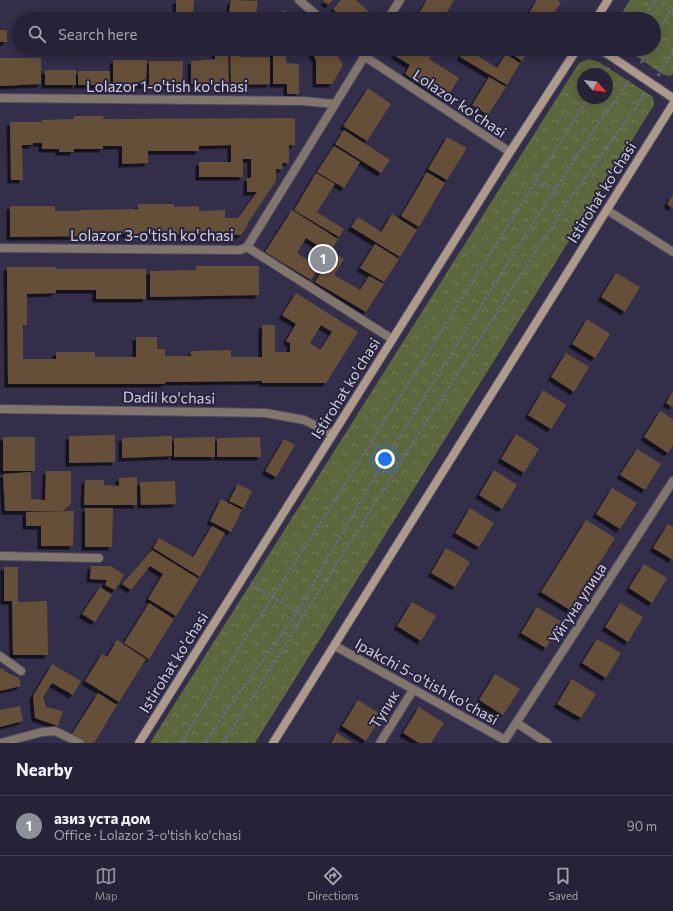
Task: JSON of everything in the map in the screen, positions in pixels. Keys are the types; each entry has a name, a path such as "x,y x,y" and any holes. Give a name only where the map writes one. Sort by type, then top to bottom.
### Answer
{"main road":[{"path":"600,12 608,0"},
{"name":"Istirohat ko'chasi","path":"139,743 392,339 572,56"},
{"path":"610,56 673,98"},
{"name":"Istirohat ko'chasi","path":"273,743 673,104"}],"street":[{"path":"299,0 313,12"},
{"path":"392,12 400,0"},
{"name":"Lolazor 3-o'tish ko'chasi","path":"0,248 240,250 247,247 364,56"},
{"name":"Lolazor ko'chasi","path":"372,56 510,152"},
{"name":"Lolazor 1-o'tish ko'chasi","path":"0,98 304,101 334,104"},
{"path":"607,210 673,252"},
{"path":"247,247 392,339"},
{"name":"Dadil ko'chasi","path":"0,409 266,413 304,420 333,434"},
{"name":"Уйгуна улица","path":"505,740 673,481"},
{"path":"0,556 99,558"},
{"name":"Ipakchi 5-o'tish ko'chasi","path":"335,646 505,740"},
{"path":"0,656 21,671"},
{"name":"Тупик","path":"380,743 413,690"},
{"path":"517,723 547,743"},
{"path":"0,743 42,732 55,731 80,743"}],"path":[{"path":"648,12 656,0"},
{"path":"661,27 673,6"},
{"path":"204,743 297,612 316,576 376,474 518,247 596,127 635,73 645,56"},
{"path":"223,743 416,438 573,194 641,100"},
{"path":"181,743 272,596 584,104"},
{"path":"533,184 556,188"},
{"path":"243,577 303,616"}],"green space":[{"path":"630,0 673,0 673,74 670,76 662,74 636,56 661,56 661,12 622,12"},
{"path":"589,59 599,62 608,68 577,68 577,104 613,104 613,71 653,97 654,105 255,743 150,743 579,63"}],"building":[{"path":"176,0 194,0 193,12 176,12"},
{"path":"231,0 258,1 256,12 229,12"},
{"path":"323,0 333,0 328,5"},
{"path":"341,0 356,0 370,12 336,12 333,9"},
{"path":"427,0 454,0 447,12 420,12"},
{"path":"537,0 557,0 561,2 555,12 529,12"},
{"path":"0,30 7,30 7,42 0,42"},
{"path":"215,56 228,56 229,84 191,84 191,61 215,59"},
{"path":"230,56 270,57 270,84 231,85"},
{"path":"273,56 286,56 286,63 299,64 299,94 287,94 287,84 273,84"},
{"path":"314,56 338,56 343,65 332,84 316,84 316,60"},
{"path":"396,56 431,56 429,59 459,78 445,101 405,74 410,65"},
{"path":"478,56 497,68 505,56 509,56 520,63 507,85 460,57"},
{"path":"515,56 525,56 522,61"},
{"path":"0,58 41,58 41,84 0,86"},
{"path":"113,60 147,60 146,85 113,85"},
{"path":"149,61 183,61 182,85 149,85"},
{"path":"45,70 76,70 76,85 45,85"},
{"path":"78,71 110,71 110,85 78,85"},
{"path":"489,77 506,87 488,115 472,105"},
{"path":"368,88 391,104 367,141 343,126"},
{"path":"74,116 103,116 103,119 295,118 295,145 289,145 289,163 282,163 283,169 276,169 276,181 241,235 105,234 105,236 10,237 10,206 55,206 55,211 80,211 138,209 138,204 174,204 174,207 199,206 199,211 225,210 225,218 238,218 257,192 247,192 247,178 251,178 251,159 243,159 243,177 199,177 199,162 231,162 231,145 199,146 199,151 148,151 148,163 122,164 122,146 103,146 103,149 74,149 74,152 59,152 59,149 42,149 42,143 33,143 33,145 22,145 23,180 11,180 10,122 42,122 42,120 74,119"},
{"path":"344,130 390,160 381,173 335,144"},
{"path":"447,137 467,148 447,180 428,169"},
{"path":"334,146 360,162 344,188 317,172"},
{"path":"427,172 445,183 419,227 401,216"},
{"path":"316,173 335,184 317,212 344,229 339,237 294,210"},
{"path":"673,195 673,208 667,204"},
{"path":"292,210 338,239 330,253 306,238 297,253 319,267 311,280 265,252"},
{"path":"392,214 417,230 400,257 351,227 358,217 381,232"},
{"path":"375,244 399,259 384,282 360,268"},
{"path":"333,252 344,259 334,275 360,290 369,276 384,284 366,312 315,282"},
{"path":"196,266 259,266 259,295 150,297 150,271 196,270"},
{"path":"7,267 56,267 56,269 146,269 146,299 96,299 96,290 56,290 56,293 27,294 27,325 23,325 23,359 56,359 56,352 95,352 95,357 136,357 136,337 157,337 157,349 165,349 165,356 191,356 191,351 231,350 231,357 262,357 262,325 275,325 275,352 290,352 290,343 286,341 296,324 282,315 296,293 358,332 326,383 262,383 262,381 165,382 165,384 8,384","holes":["321,325 332,332 320,350 310,343"]},
{"path":"616,273 640,287 625,312 601,297"},
{"path":"587,319 610,334 595,358 572,344"},
{"path":"566,353 589,367 574,392 551,377"},
{"path":"543,390 566,405 551,429 528,415"},
{"path":"673,391 673,407 666,403"},
{"path":"660,411 673,419 673,445 668,453 644,437"},
{"path":"516,434 539,449 524,473 501,459"},
{"path":"115,435 115,462 69,463 69,436"},
{"path":"172,436 172,456 122,458 122,438"},
{"path":"3,437 35,437 35,471 3,471"},
{"path":"215,437 215,457 174,457 174,438"},
{"path":"260,437 261,457 217,457 217,438"},
{"path":"284,439 295,445 276,477 265,471"},
{"path":"637,449 661,464 645,490 620,475"},
{"path":"494,470 517,485 502,509 479,495"},
{"path":"46,471 71,471 71,504 63,511 5,511 3,474 31,472 31,499 45,500"},
{"path":"137,477 137,505 84,505 85,480 104,480 104,485 119,486 119,478"},
{"path":"175,481 176,504 141,505 140,482"},
{"path":"238,484 252,491 244,508 229,501"},
{"path":"612,488 637,503 620,529 596,514"},
{"path":"221,499 242,510 231,532 210,521"},
{"path":"85,508 113,508 112,547 85,547"},
{"path":"470,508 494,523 479,547 455,533"},
{"path":"74,511 73,546 41,546 41,526 26,526 26,512"},
{"path":"586,520 615,538 570,610 541,592"},
{"path":"668,524 673,527 673,560 653,548"},
{"path":"212,526 225,533 200,577 153,548 159,538 193,557"},
{"path":"446,548 470,562 455,587 431,573"},
{"path":"152,550 199,579 176,616 148,599 163,574 150,566 131,590 122,584"},
{"path":"644,564 667,578 652,603 629,588"},
{"path":"91,566 111,566 124,575 115,590 105,585 107,580 90,579"},
{"path":"4,567 18,567 18,602 47,601 48,655 13,655 12,601 4,601"},
{"path":"100,587 112,595 95,622 82,614"},
{"path":"412,602 436,616 421,641 397,626"},
{"path":"149,603 174,619 149,659 124,643"},
{"path":"620,603 643,617 628,642 605,627"},
{"path":"537,607 562,622 546,648 521,633"},
{"path":"597,639 621,653 606,678 582,663"},
{"path":"117,640 146,659 119,702 85,681 102,654 107,657"},
{"path":"52,664 81,681 73,695 52,683 43,697 46,707 63,711 58,726 35,718 33,696"},
{"path":"3,668 4,671 19,678 21,686 0,691 0,669"},
{"path":"495,674 520,689 503,715 479,700"},
{"path":"572,679 596,694 581,718 557,704"},
{"path":"98,693 117,705 94,743 86,743 72,734"},
{"path":"358,700 382,715 366,741 342,726"},
{"path":"20,706 23,721 0,727 0,710"},
{"path":"419,707 444,723 431,743 419,743 403,733"},
{"path":"337,733 353,743 331,743"}],"place":[{"name":"азиз уста дом","path":"323,259"}]}
